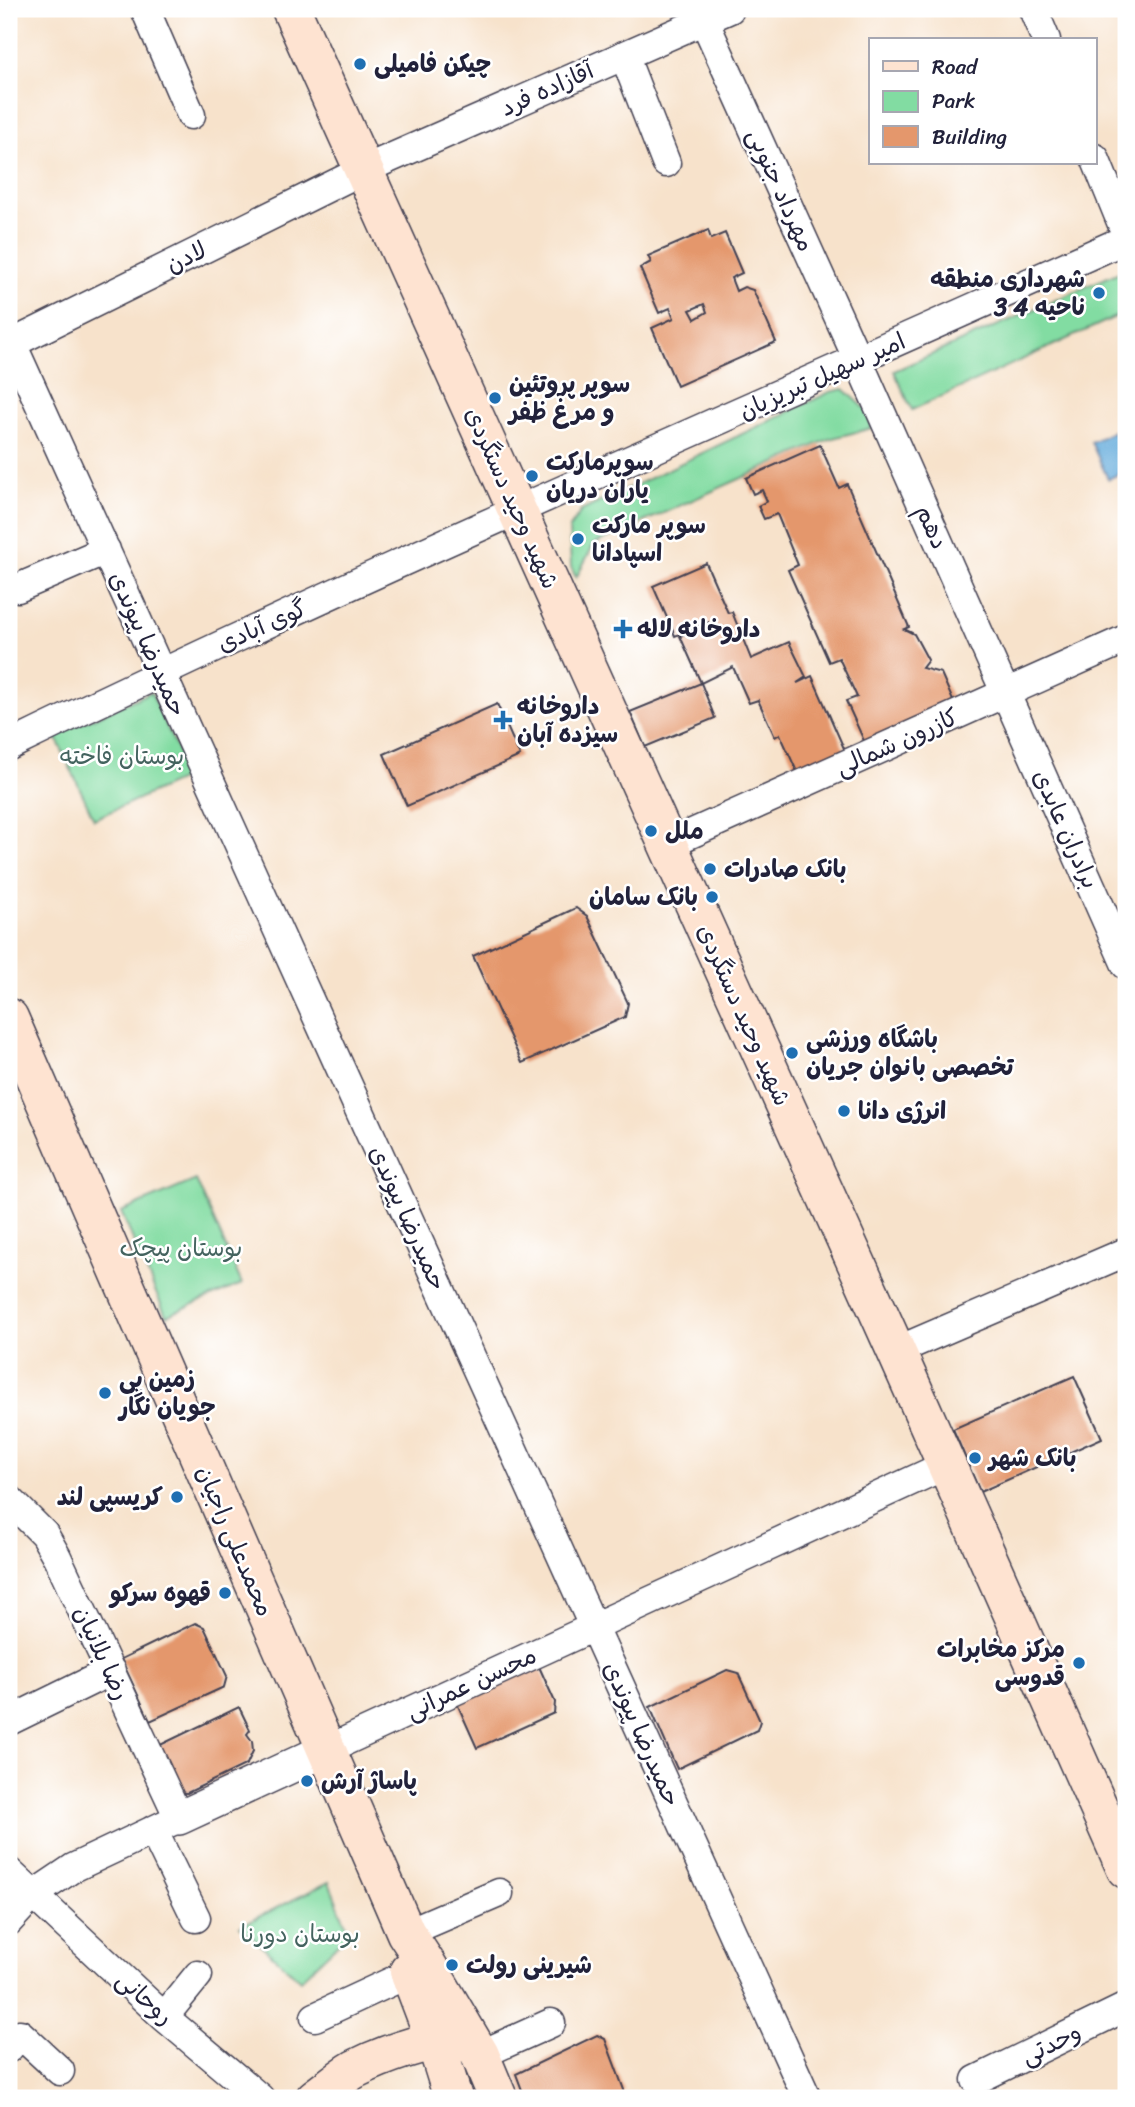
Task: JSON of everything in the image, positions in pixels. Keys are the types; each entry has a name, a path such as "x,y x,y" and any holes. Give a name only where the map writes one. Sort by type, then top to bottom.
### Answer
{"main road":[{"name":"شهید وحید دستگردی","path":"291,9 896,1351 1126,1869"},
{"name":"محمدعلی راجیان","path":"9,1018 410,1973 461,2044"},
{"name":"محمدعلی راجیان","path":"9,1060 170,1430 318,1754 406,1933 428,1965 461,2044"},
{"path":"315,2098 353,2070 393,2054 461,2044"},
{"path":"357,2098 411,2066 461,2044"},
{"path":"453,2098 461,2044"},
{"path":"461,2044 498,2098"}],"street":[{"path":"145,9 191,115"},
{"path":"1033,9 1045,38"},
{"name":"آقازاده فرد","path":"363,170 624,55 711,12"},
{"name":"مهرداد جنوبی","path":"711,12 858,360"},
{"path":"624,55 666,163"},
{"path":"1096,161 1126,237"},
{"name":"لادن","path":"10,342 363,170"},
{"name":"امیر سهیل تبریزیان","path":"517,510 858,360 1126,237"},
{"name":"حمیدرضا پیوندی","path":"10,342 805,2098"},
{"name":"دهم","path":"858,360 1006,693"},
{"name":"گوی آبادی","path":"9,746 160,672 517,510"},
{"path":"19,588 106,550"},
{"name":"کازرون شمالی","path":"668,845 1126,639"},
{"name":"برادران عابدی","path":"1006,693 1126,965"},
{"path":"896,1351 1126,1252"},
{"name":"محسن عمرانی","path":"9,1922 33,1895 73,1868 946,1465"},
{"name":"رضا بلانیان","path":"9,1499 44,1534 111,1671 166,1824 196,1918"},
{"path":"9,1721 111,1671"},
{"name":"روحانی","path":"9,1872 164,2017 260,2098"},
{"path":"406,1933 499,1893"},
{"path":"315,2017 410,1973"},
{"path":"164,2017 198,1975"},
{"name":"وحدتی","path":"976,2080 1126,2007"},
{"path":"461,2044 551,2023"},
{"path":"9,2048 20,2034 60,2071"}],"green space":[{"path":"1126,269 1126,312 912,410 894,371"},
{"path":"844,389 866,409 872,428 829,439 594,544 576,578 571,567 569,529 581,511 830,392"},
{"name":"بوستان فاخته","path":"151,692 189,776 94,819 55,735"},
{"name":"بوستان پیچک","path":"196,1180 242,1284 166,1316 121,1212"},
{"name":"بوستان دورنا","path":"329,1882 349,1933 300,1980 240,1926"}],"water":[{"path":"1114,431 1126,457 1126,471 1108,479 1091,442"}],"building":[{"path":"708,230 711,239 725,233 742,273 731,278 736,291 744,287 753,290 776,342 677,386 652,328 674,318 670,308 659,313 640,268 651,262 648,256","holes":["704,304 707,312 695,319 690,310"]},
{"path":"820,445 839,488 847,484 909,627 904,629 914,634 928,660 922,668 941,673 954,703 865,743 846,701 857,697 839,658 829,662 788,570 798,565 777,514 764,519 758,506 767,501 762,490 753,494 746,478"},
{"path":"706,563 728,613 732,612 751,659 789,642 806,677 797,683 812,676 846,753 798,774 780,734 775,737 758,700 749,703 733,667 701,683 680,636 709,622 675,636 653,586"},
{"path":"701,683 715,718 645,747 630,712"},
{"path":"497,704 520,756 407,806 384,754"},
{"path":"576,908 587,916 628,1003 625,1017 522,1063 473,956"},
{"path":"1074,1376 1102,1438 980,1492 953,1429"},
{"path":"195,1623 204,1627 227,1676 224,1687 150,1721 121,1659"},
{"path":"536,1660 555,1702 554,1713 477,1748 455,1699"},
{"path":"727,1670 738,1673 760,1721 757,1730 677,1769 650,1707"},
{"path":"239,1707 250,1730 247,1734 252,1741 253,1751 247,1764 187,1793 174,1792 154,1748"},
{"path":"597,2035 605,2039 624,2090 619,2098 525,2098 516,2074"}],"place":[{"name":"چیکن فامیلی","path":"360,64"},
{"name":"شهرداری منطقه 3 ناحیه 4","path":"1099,293"},
{"name":"سوپر پروتئین و مرغ ظفر","path":"495,398"},
{"name":"سوپرمارکت یاران دریان","path":"532,476"},
{"name":"سوپر مارکت اسپادانا","path":"578,539"},
{"name":"داروخانه لاله","path":"623,629"},
{"name":"داروخانه سیزده آبان","path":"503,720"},
{"name":"ملل","path":"651,831"},
{"name":"بانک صادرات","path":"710,869"},
{"name":"بانک سامان","path":"712,897"},
{"name":"باشگاه ورزشی تخصصی بانوان جریان","path":"792,1053"},
{"name":"انرژی دانا","path":"844,1111"},
{"name":"زمین پی جویان نگار","path":"105,1393"},
{"name":"بانک شهر","path":"975,1458"},
{"name":"کریسپی لند","path":"177,1497"},
{"name":"قهوه سرکو","path":"225,1593"},
{"name":"مرکز مخابرات قدوسی","path":"1079,1663"},
{"name":"پاساژ آرش","path":"307,1781"},
{"name":"شیرینی رولت","path":"452,1965"}]}
